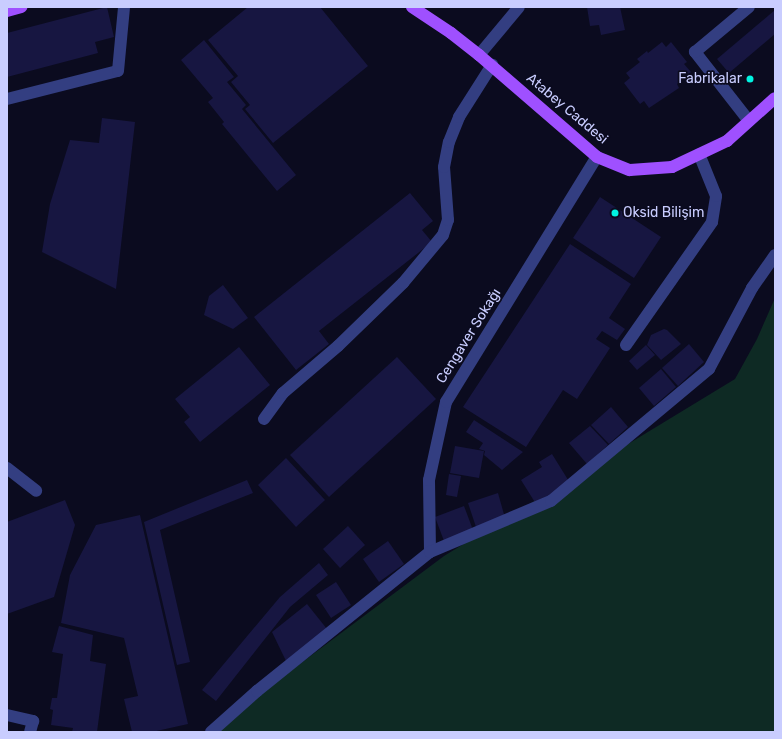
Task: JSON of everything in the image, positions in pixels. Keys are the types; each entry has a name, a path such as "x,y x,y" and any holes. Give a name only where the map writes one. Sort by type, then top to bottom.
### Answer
{"main road":[{"path":"7,11 21,7"},
{"name":"Atabey Caddesi","path":"412,7 451,33 492,65 597,157 630,170 672,167 727,141 775,98"}],"street":[{"path":"7,99 118,71 124,7"},
{"path":"479,55 519,7"},
{"path":"749,7 695,52 749,121"},
{"path":"264,419 283,393 338,346 403,283 443,235 448,220 444,167 449,142 458,117 492,65"},
{"path":"626,345 712,222 716,196 699,154"},
{"name":"Cengaver Sokağı","path":"430,552 429,480 446,402 597,157"},
{"path":"211,732 257,691 430,552 551,501 709,369 752,288 775,255"},
{"path":"7,468 36,491"},
{"path":"7,716 33,721 30,732"}],"green space":[{"path":"775,298 775,732 209,732 444,556 735,379 757,339"}],"building":[{"path":"107,7 114,37 95,42 98,53 7,77 7,33"},
{"path":"248,7 320,7 368,66 273,143 245,109 250,105 231,82 238,76 208,40"},
{"path":"587,7 620,7 625,30 601,35 599,25 590,26"},
{"path":"775,10 775,34 729,73 717,59"},
{"path":"204,40 234,77 227,82 246,105 242,109 296,175 277,191 222,124 224,122 208,102 213,98 181,60"},
{"path":"662,42 666,47 671,42 687,62 684,64 691,72 677,84 679,88 649,108 644,101 640,104 624,83 630,78 626,73 640,62 637,59 647,51 648,53"},
{"path":"102,118 135,122 116,289 42,252 50,204 70,140 99,143"},
{"path":"410,193 433,221 422,230 432,242 319,331 329,344 296,370 254,317"},
{"path":"600,197 661,237 634,278 573,238"},
{"path":"570,244 631,284 609,318 625,329 617,340 602,331 596,339 610,348 577,399 563,390 526,447 463,407"},
{"path":"223,285 248,318 233,329 204,315 209,296"},
{"path":"664,329 667,330 681,344 661,360 647,345 651,335"},
{"path":"689,344 704,362 678,386 662,368"},
{"path":"646,345 655,355 637,370 629,361"},
{"path":"239,347 270,385 200,442 184,422 190,417 175,399"},
{"path":"397,357 436,399 329,497 290,455"},
{"path":"661,369 676,387 654,406 639,388"},
{"path":"611,407 628,427 609,444 591,425"},
{"path":"474,420 523,452 502,470 484,455 485,451 479,449 483,443 466,432"},
{"path":"590,426 608,445 587,464 569,443"},
{"path":"455,446 484,451 479,478 450,473"},
{"path":"552,454 570,483 536,504 521,480 542,467 539,462"},
{"path":"286,458 325,500 296,527 258,485"},
{"path":"449,474 461,476 457,497 446,495"},
{"path":"247,480 253,493 160,530 190,662 177,665 144,522"},
{"path":"498,493 505,518 476,527 468,503"},
{"path":"65,500 75,525 54,597 7,614 7,522"},
{"path":"464,506 473,530 444,541 435,517"},
{"path":"140,515 188,724 152,732 132,732 124,699 138,696 124,638 61,623 70,575 96,525"},
{"path":"348,526 365,545 340,568 323,549"},
{"path":"388,541 404,564 379,582 363,559"},
{"path":"319,563 328,575 290,607 216,701 202,690 280,597"},
{"path":"336,582 351,605 331,618 316,595"},
{"path":"307,604 327,629 286,661 272,632"},
{"path":"59,626 93,635 90,661 106,664 97,732 72,732 73,728 51,725 53,710 50,709 52,698 57,698 63,654 52,652"}],"place":[{"name":"Fabrikalar","path":"750,79"},
{"name":"Oksid Bilişim","path":"615,213"}]}
